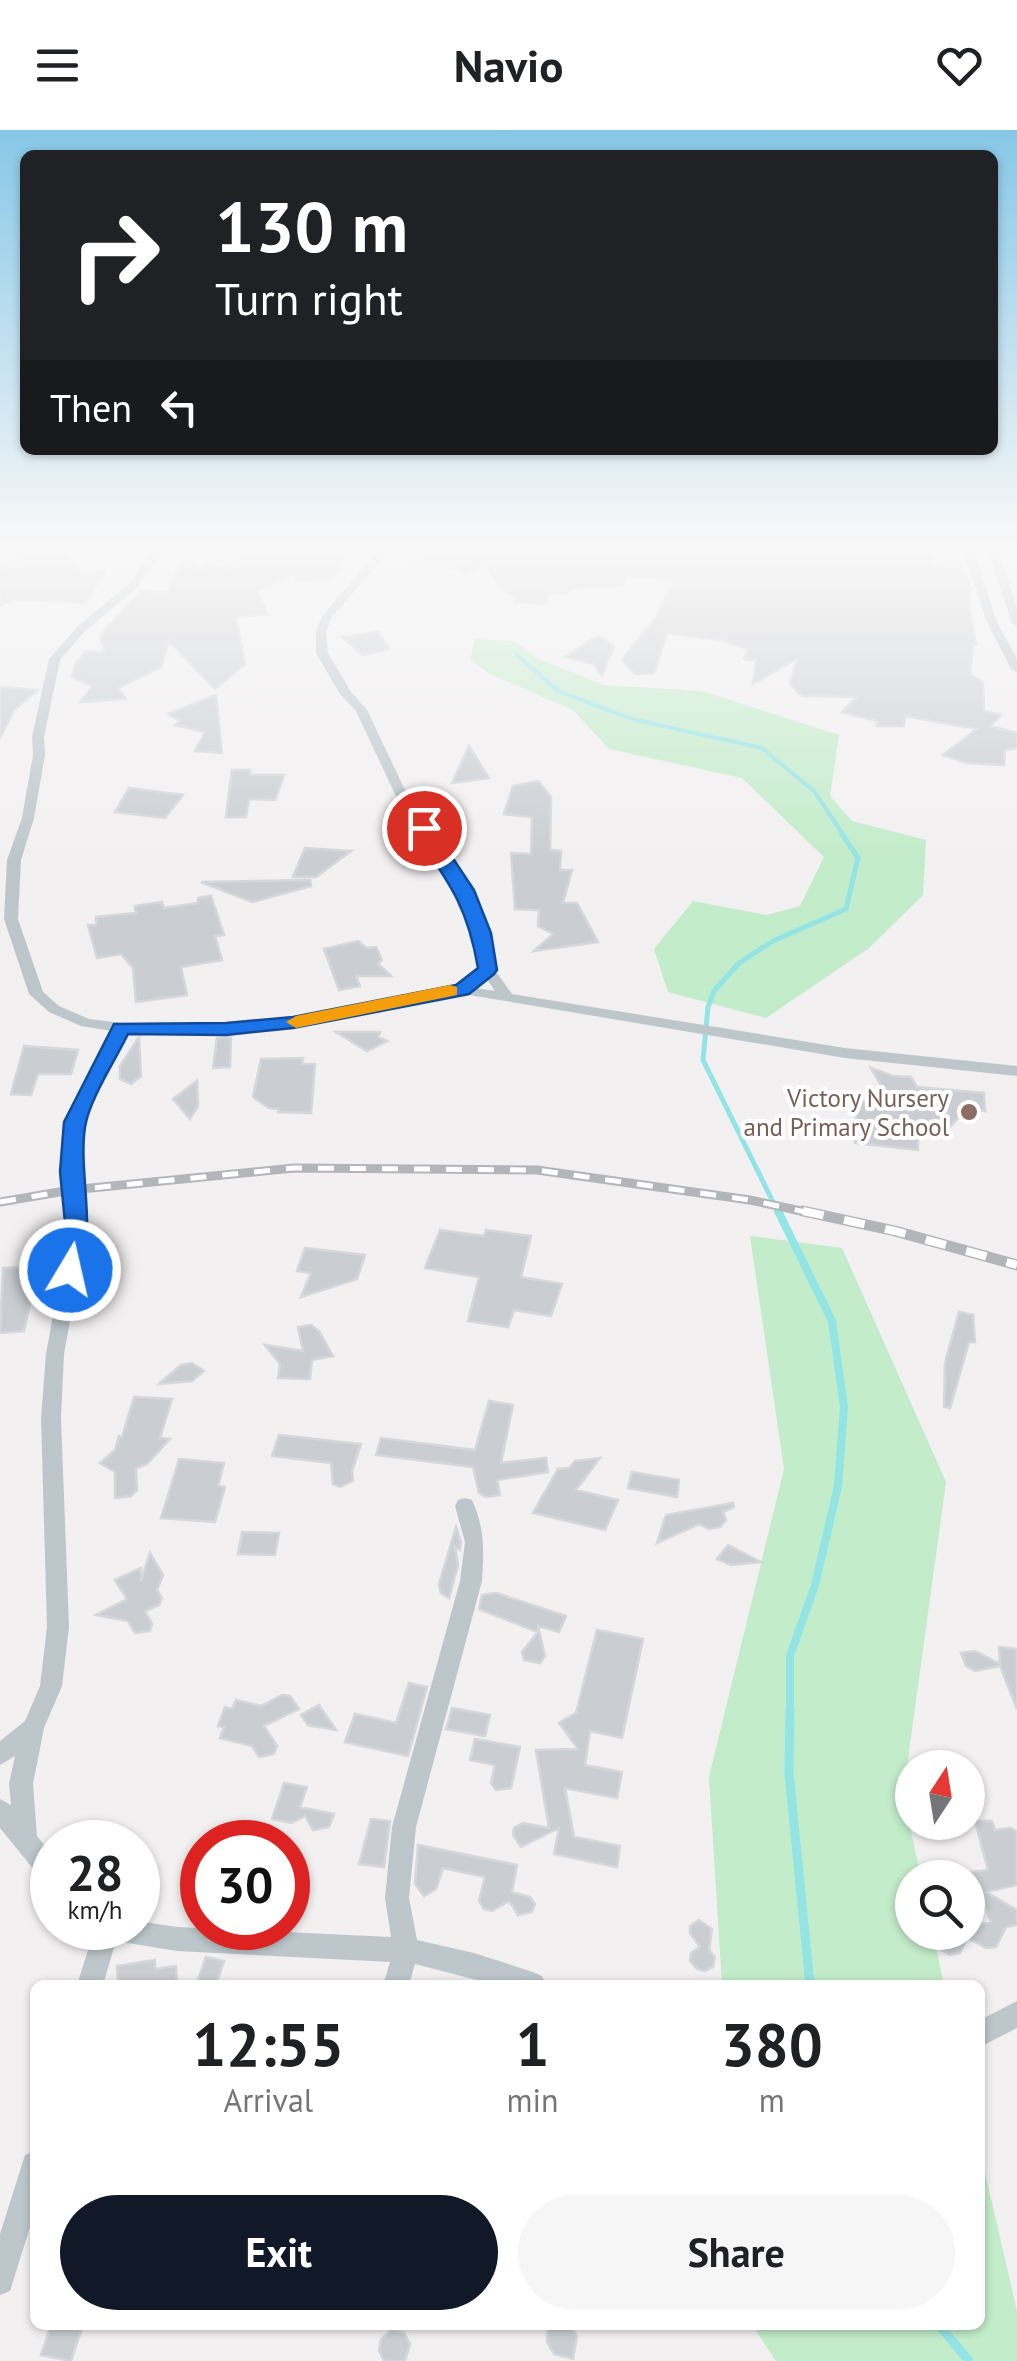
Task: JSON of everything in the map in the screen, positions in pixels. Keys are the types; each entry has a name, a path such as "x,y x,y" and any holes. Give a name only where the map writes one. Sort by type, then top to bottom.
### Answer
{"street":[{"path":"62,651 55,659 38,737 39,755 28,818 14,860 11,919 36,994 54,1010 86,1023 121,1028 259,1027 462,990 504,994 770,1042 1017,1071"},
{"path":"322,651 346,694 361,710 408,807 465,890 482,933 488,970 504,994"},
{"path":"462,990 488,970"},
{"path":"24,1838 22,1784 33,1728 51,1686 58,1628 51,1418 55,1354 77,1232 70,1146 75,1122 121,1028"},
{"path":"397,1980 406,1950 397,1898 404,1826 471,1582 475,1542 465,1506"},
{"path":"0,1755 33,1728"},
{"path":"0,1810 30,1846"},
{"path":"160,1937 406,1950 474,1965 518,1980"},
{"path":"91,1980 100,1950"},
{"path":"985,2031 1017,2014"},
{"path":"0,2281 30,2182"}],"green space":[{"path":"472,651 528,651 603,685 702,691 839,735 830,796 852,821 926,840 923,895 869,948 766,1018 668,992 654,949 693,901 767,915 800,906 824,857 742,778 609,749 573,710 490,674 470,659"},
{"path":"750,1236 842,1248 946,1482 909,1750 895,1750 895,1840 913,1840 917,1860 895,1860 895,1950 937,1950 943,1980 722,1980 709,1777 784,1469"},
{"path":"985,2173 1017,2311 1017,2361 776,2361 755,2330 985,2330"}],"building":[{"path":"86,651 166,651 161,667 118,688 126,699 80,702 93,686 72,677 76,663"},
{"path":"179,651 243,651 245,664 215,689"},
{"path":"574,651 612,651 602,675 594,664 565,657"},
{"path":"629,651 661,651 654,673 635,674 622,660"},
{"path":"747,651 972,651 970,675 983,682 984,711 1001,715 990,726 1017,733 1017,748 1005,750 1004,765 968,763 943,755 977,729 905,716 904,726 877,726 878,721 842,712 857,697 802,696 790,684 797,659 753,684 756,660 744,659"},
{"path":"0,687 38,690 14,710 0,738"},
{"path":"216,695 222,753 195,751 205,732 175,725 180,721 168,714"},
{"path":"469,746 489,778 452,783"},
{"path":"232,770 250,770 250,775 284,775 275,800 249,799 246,817 226,817"},
{"path":"538,781 551,797 550,850 561,851 560,870 572,870 563,903 577,903 598,942 534,951 553,934 538,926 539,910 515,909 511,853 531,854 532,817 504,814 513,786"},
{"path":"129,788 183,795 165,818 115,812"},
{"path":"305,848 351,851 316,877 293,877"},
{"path":"310,880 311,886 252,902 201,882"},
{"path":"211,896 224,935 215,936 222,960 181,967 187,995 136,1002 133,968 121,954 97,958 88,925 96,925 96,917 136,913 135,906 162,902 164,908 198,903 198,898"},
{"path":"358,941 366,948 376,947 382,960 378,964 391,976 356,976 360,986 339,990 324,949"},
{"path":"336,1032 380,1032 378,1037 387,1041 367,1051"},
{"path":"139,1037 141,1076 131,1084 120,1079 120,1066"},
{"path":"231,1037 230,1067 213,1068 217,1038"},
{"path":"24,1046 78,1050 71,1074 38,1074 31,1095 11,1094"},
{"path":"303,1058 302,1064 315,1064 311,1113 278,1112 279,1109 269,1108 253,1097 261,1059"},
{"path":"871,1068 911,1077 917,1087 984,1093 985,1111 976,1110 976,1120 958,1118 948,1129 919,1121 918,1150 855,1143 857,1100 891,1103"},
{"path":"197,1081 198,1106 190,1119 173,1099"},
{"path":"440,1230 484,1236 486,1230 531,1236 521,1277 562,1284 551,1316 514,1310 508,1327 468,1321 479,1277 425,1268"},
{"path":"305,1248 365,1255 357,1279 301,1297 311,1273 297,1271"},
{"path":"38,1267 24,1331 0,1333 3,1268"},
{"path":"959,1312 973,1315 975,1342 969,1342 950,1408 944,1407 945,1363"},
{"path":"311,1325 319,1331 333,1356 312,1360 310,1379 278,1378 280,1364 265,1345 303,1351 298,1327"},
{"path":"192,1363 204,1371 192,1381 159,1384 181,1365"},
{"path":"134,1397 172,1399 160,1438 170,1439 147,1464 136,1468 137,1490 131,1496 115,1498 115,1472 100,1463 115,1450 119,1436 122,1437"},
{"path":"489,1401 513,1405 501,1463 546,1458 548,1472 497,1480 500,1495 486,1497 479,1493 473,1467 376,1455 381,1438 475,1450"},
{"path":"279,1435 361,1444 352,1471 353,1481 340,1487 333,1484 331,1463 272,1456"},
{"path":"600,1458 576,1490 618,1500 605,1530 533,1513 558,1469 569,1468 575,1461"},
{"path":"179,1459 224,1463 218,1486 225,1487 215,1522 161,1518"},
{"path":"632,1472 679,1480 677,1497 628,1488"},
{"path":"733,1503 734,1507 723,1512 726,1520 720,1527 709,1529 699,1524 657,1543 666,1515"},
{"path":"456,1527 461,1542 460,1550 455,1547 458,1565 449,1598 441,1593 439,1584"},
{"path":"242,1532 279,1533 275,1555 238,1554"},
{"path":"728,1545 761,1562 731,1565 717,1559"},
{"path":"150,1553 163,1575 157,1590 162,1598 159,1605 145,1611 152,1624 150,1631 135,1633 128,1621 96,1615 127,1599 115,1580 141,1568 141,1581"},
{"path":"496,1593 566,1616 559,1632 538,1626 545,1656 540,1663 524,1660 522,1652 538,1632 479,1609 482,1595"},
{"path":"597,1630 643,1639 622,1738 590,1731 585,1765 622,1772 617,1798 565,1788 574,1837 620,1846 617,1867 554,1854 559,1828 521,1847 513,1835 514,1828 523,1823 549,1828 536,1750 578,1749 559,1723 576,1713"},
{"path":"999,1647 1017,1649 1017,1709 1000,1666 975,1671 966,1666 961,1653 975,1651 1000,1664"},
{"path":"409,1683 427,1687 408,1756 345,1742 355,1714 396,1723"},
{"path":"282,1695 290,1696 299,1709 264,1726 277,1746 274,1754 259,1757 252,1746 220,1738 224,1727 218,1726 225,1707 232,1709 236,1700 261,1706"},
{"path":"319,1705 336,1730 308,1725 301,1715"},
{"path":"452,1708 490,1715 485,1736 446,1729"},
{"path":"475,1739 520,1747 511,1788 496,1790 491,1783 495,1765 470,1760"},
{"path":"284,1783 307,1787 300,1807 334,1814 329,1827 313,1830 305,1816 298,1820 272,1819"},
{"path":"371,1819 390,1821 384,1867 359,1864"},
{"path":"985,1821 992,1821 995,1830 1017,1831 1017,1885 986,1892 1017,1910 1017,1925 1006,1927 996,1947 986,1948 985,1923 991,1922 985,1907 985,1870 988,1870 980,1840 985,1840"},
{"path":"418,1845 517,1865 512,1892 530,1897 535,1904 532,1912 518,1915 509,1901 492,1911 484,1909 479,1901 485,1877 443,1868 436,1889 424,1896 415,1884"},
{"path":"699,1920 712,1929 709,1950 715,1957 713,1967 705,1971 690,1961 691,1953 700,1947 690,1933 690,1926"},
{"path":"942,1950 962,1950 960,1953 950,1955"},
{"path":"206,1957 224,1961 218,1980 198,1980"},
{"path":"155,1960 155,1969 176,1966 177,1980 118,1980 117,1966"},
{"path":"49,2330 81,2330 71,2361 41,2355"},
{"path":"392,2330 404,2333 410,2344 405,2361 384,2361 379,2350 381,2339"},
{"path":"548,2330 573,2330 577,2336 573,2359 554,2354 547,2342"}],"waterway":[{"path":"517,655 558,691 632,719 762,748 814,791 844,836"},
{"path":"779,1214 703,1060 708,1007 714,991 739,963 773,941 846,909 858,858 842,834"},
{"path":"778,1211 832,1321 844,1407 838,1486 815,1585 790,1656 790,1708"},
{"path":"790,1708 789,1773 810,1980"},
{"path":"943,2330 969,2361"}],"railway":[{"path":"0,1202 71,1190 294,1168 537,1170 750,1200 815,1214"},
{"path":"803,1211 895,1231 1017,1265"}],"slow traffic":[{"path":"296,1022 450,991"}],"place":[{"name":"Victory Nursery and Primary School","path":"969,1112"}],"route":[{"path":"70,1270 77,1232 70,1172 75,1122 121,1028 226,1029 293,1022 462,990 488,970 482,933 465,890 426,837 424,828"}]}
